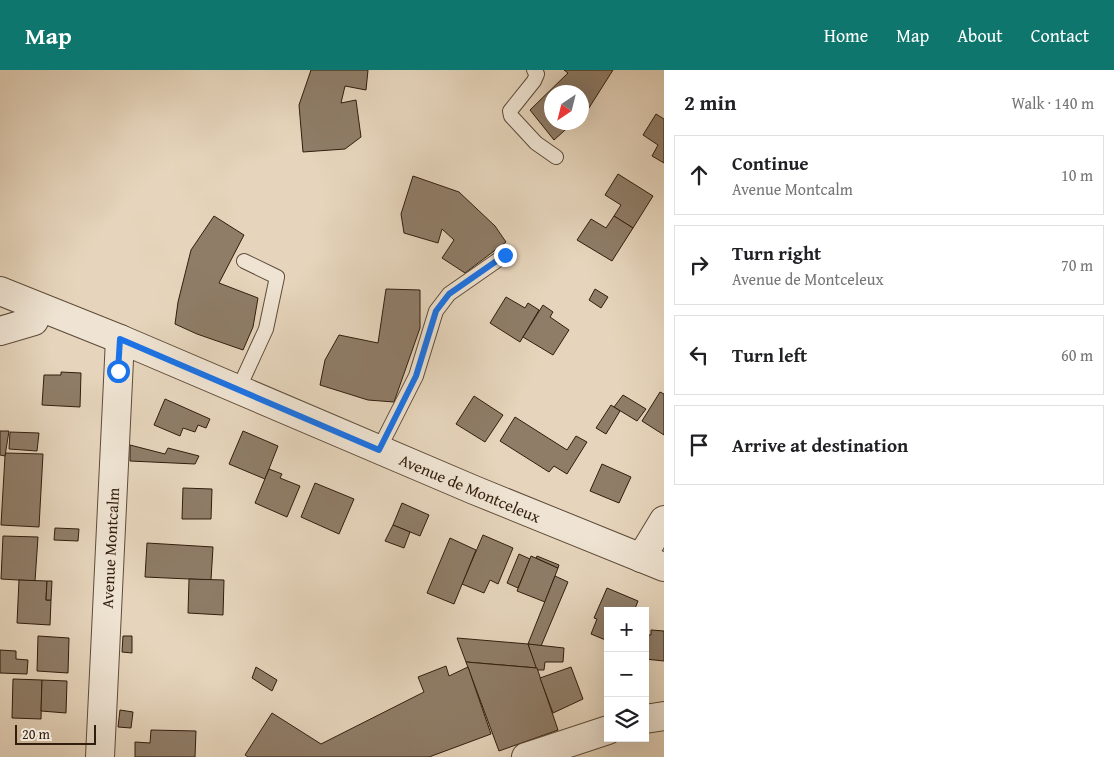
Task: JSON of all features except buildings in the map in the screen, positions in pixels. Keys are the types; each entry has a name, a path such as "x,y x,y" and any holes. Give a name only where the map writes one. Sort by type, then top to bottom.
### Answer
{"street":[{"name":"Avenue de Montceleux","path":"0,292 120,339 474,490 652,562"},
{"path":"0,331 34,321 40,308"},
{"name":"Avenue Montcalm","path":"100,757 120,339"},
{"path":"652,562 664,520"},
{"path":"649,719 664,716"},
{"path":"526,757 604,731"}],"lane":[{"path":"534,70 537,74 534,81 510,111 511,116 536,143 556,157"},
{"path":"379,450 416,376 436,311 449,294 505,255"},
{"path":"238,390 266,330 277,277 244,261"}],"route":[{"path":"118,371 120,339 379,450 416,376 436,311 449,294 505,255"}]}
